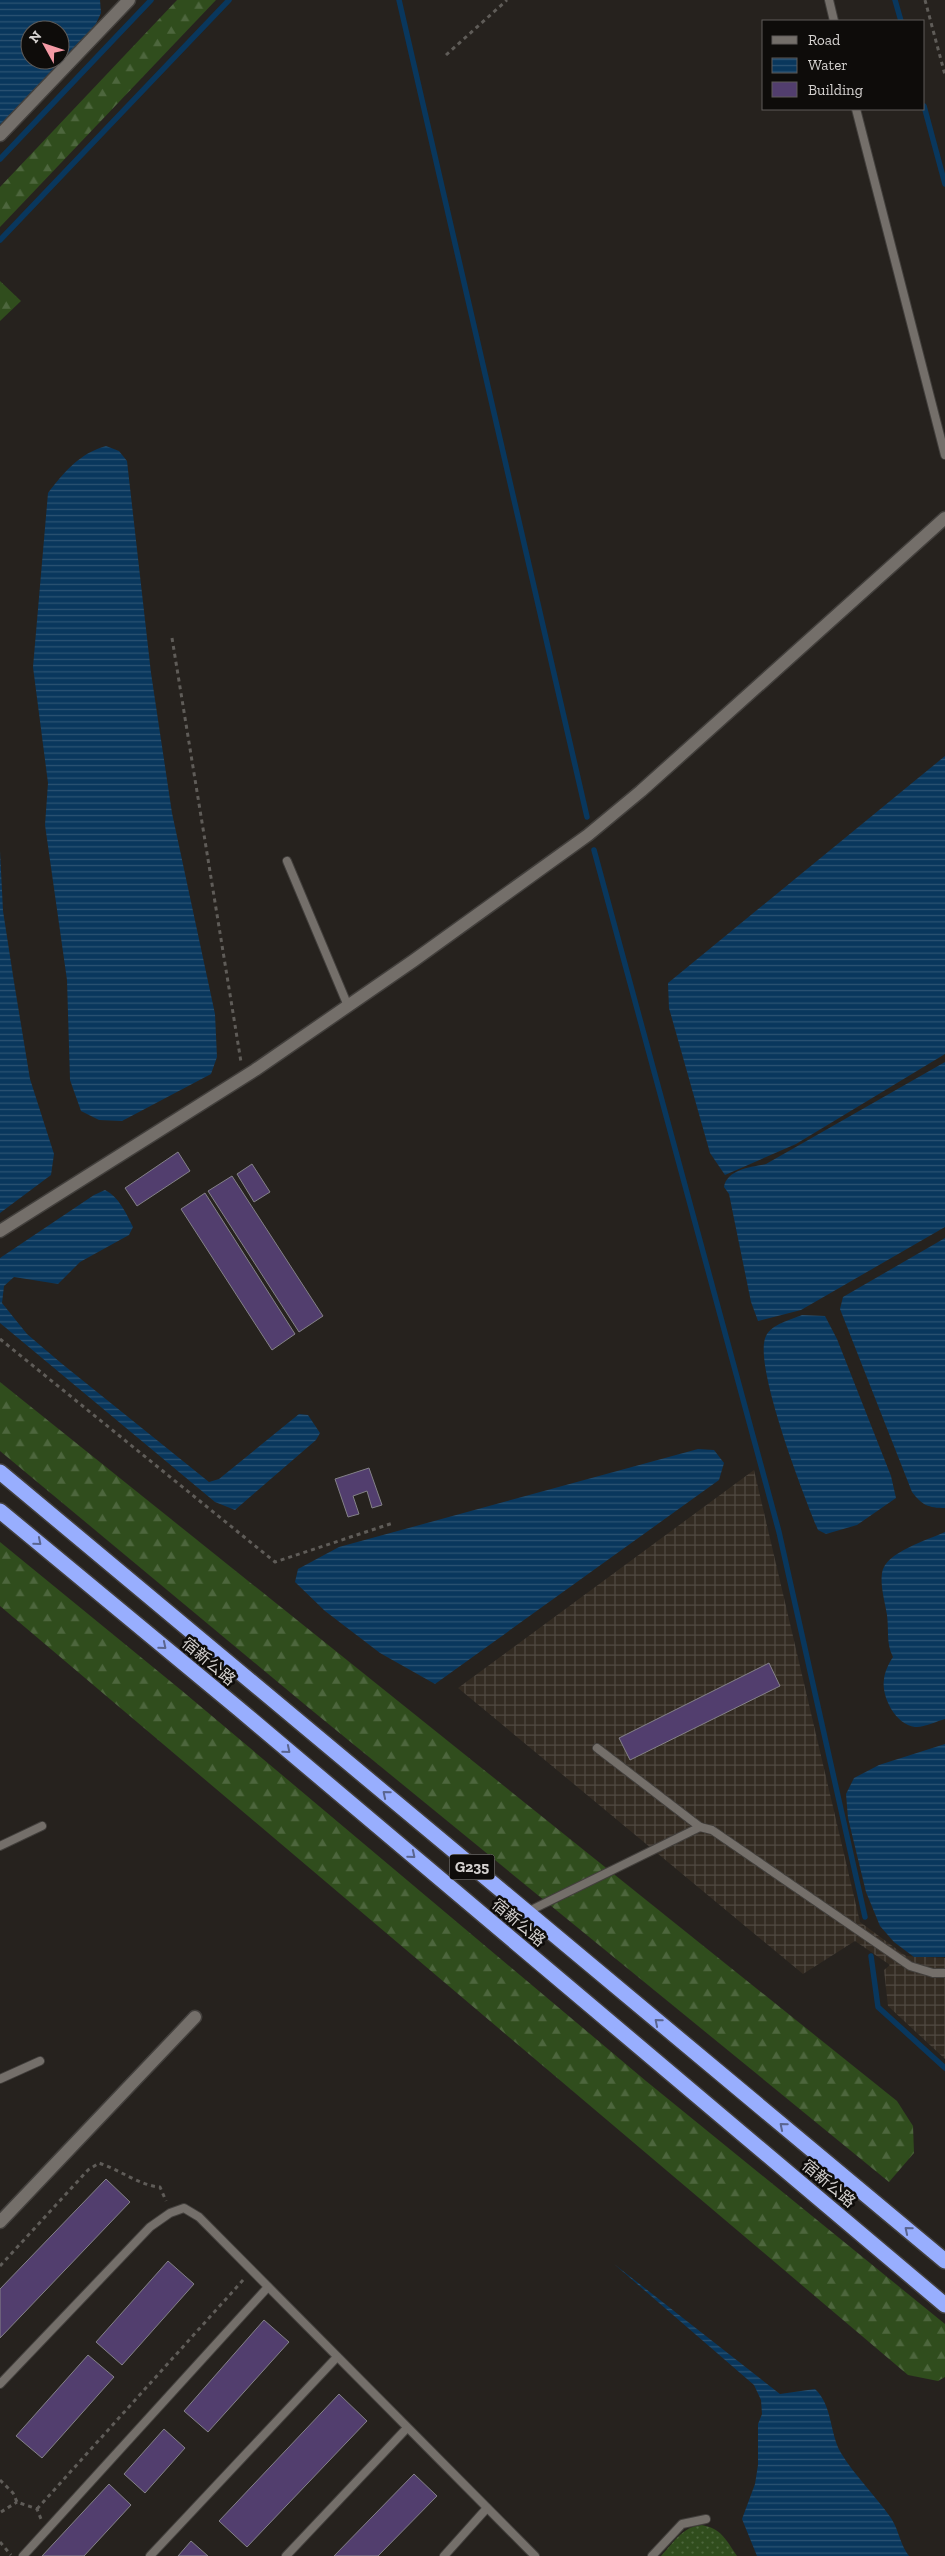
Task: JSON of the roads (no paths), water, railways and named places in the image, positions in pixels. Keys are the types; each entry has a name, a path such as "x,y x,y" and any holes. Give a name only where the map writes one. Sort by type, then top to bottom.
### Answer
{"highway":[{"name":"宿新公路","path":"0,1472 945,2261"},
{"name":"宿新公路","path":"0,1511 239,1709 945,2304"}],"street":[{"path":"0,135 128,0"},
{"path":"0,1231 243,1077 348,1006 588,835 641,791 945,518"},
{"path":"0,2222 195,2017"}],"lane":[{"path":"829,0 834,20"},
{"path":"856,110 945,455"},
{"path":"287,861 348,1006"},
{"path":"597,1748 700,1827 712,1830 910,1966 933,1973 945,1974"},
{"path":"0,1846 42,1826"},
{"path":"527,1912 700,1827"},
{"path":"0,2079 40,2062"},
{"path":"0,2384 150,2228 170,2213 184,2208 199,2217 535,2556"},
{"path":"23,2556 268,2287"},
{"path":"150,2556 337,2357"},
{"path":"286,2556 408,2428"},
{"path":"444,2556 487,2508"},
{"path":"652,2556 682,2524 706,2519"}],"water":[{"path":"0,0 100,0 101,13 93,30 70,54 70,20 20,20 20,70 55,70 0,128"},
{"path":"106,446 119,451 127,461 151,673 172,813 215,1014 217,1057 211,1074 122,1121 99,1120 81,1111 70,1080 67,980 45,825 48,783 33,667 48,493 80,458"},
{"path":"945,756 945,1054 796,1144 725,1175 710,1153 669,1008 668,983"},
{"path":"0,851 3,911 30,1079 54,1154 51,1175 0,1213"},
{"path":"945,1062 945,1227 801,1310 758,1321 751,1302 729,1194 724,1187 726,1181 740,1170 766,1164"},
{"path":"105,1190 118,1201 128,1216 133,1227 129,1235 80,1262 58,1284 14,1277 4,1286 2,1303 27,1334 209,1482 219,1479 299,1414 308,1415 320,1433 316,1440 235,1510 215,1502 0,1323 0,1258 94,1195"},
{"path":"945,1238 945,1508 926,1505 912,1492 840,1309 843,1297"},
{"path":"802,1315 825,1316 837,1339 891,1476 896,1498 857,1525 826,1534 818,1530 802,1490 782,1432 766,1373 764,1351 766,1336 772,1328"},
{"path":"698,1449 714,1450 724,1463 719,1480 435,1684 380,1653 325,1611 295,1582 298,1569 339,1547"},
{"path":"945,1532 945,1719 915,1727 908,1725 896,1716 887,1702 885,1694 885,1676 887,1667 893,1657 889,1642 882,1573 885,1566 899,1553"},
{"path":"945,1744 945,1957 914,1957 894,1942 880,1926 866,1892 848,1818 846,1794 854,1778 879,1765"},
{"path":"614,2264 780,2394 815,2389 825,2403 834,2437 841,2453 852,2470 891,2518 909,2556 757,2556 742,2519 755,2484 758,2465 758,2424 762,2414 761,2400 754,2385"}],"waterway":[{"path":"0,159 151,0"},
{"path":"0,240 229,0"},
{"path":"399,0 587,817"},
{"path":"895,0 901,20"},
{"path":"925,110 945,184"},
{"path":"594,850 779,1532 865,1917"},
{"path":"871,1956 878,2007 945,2068"}]}
